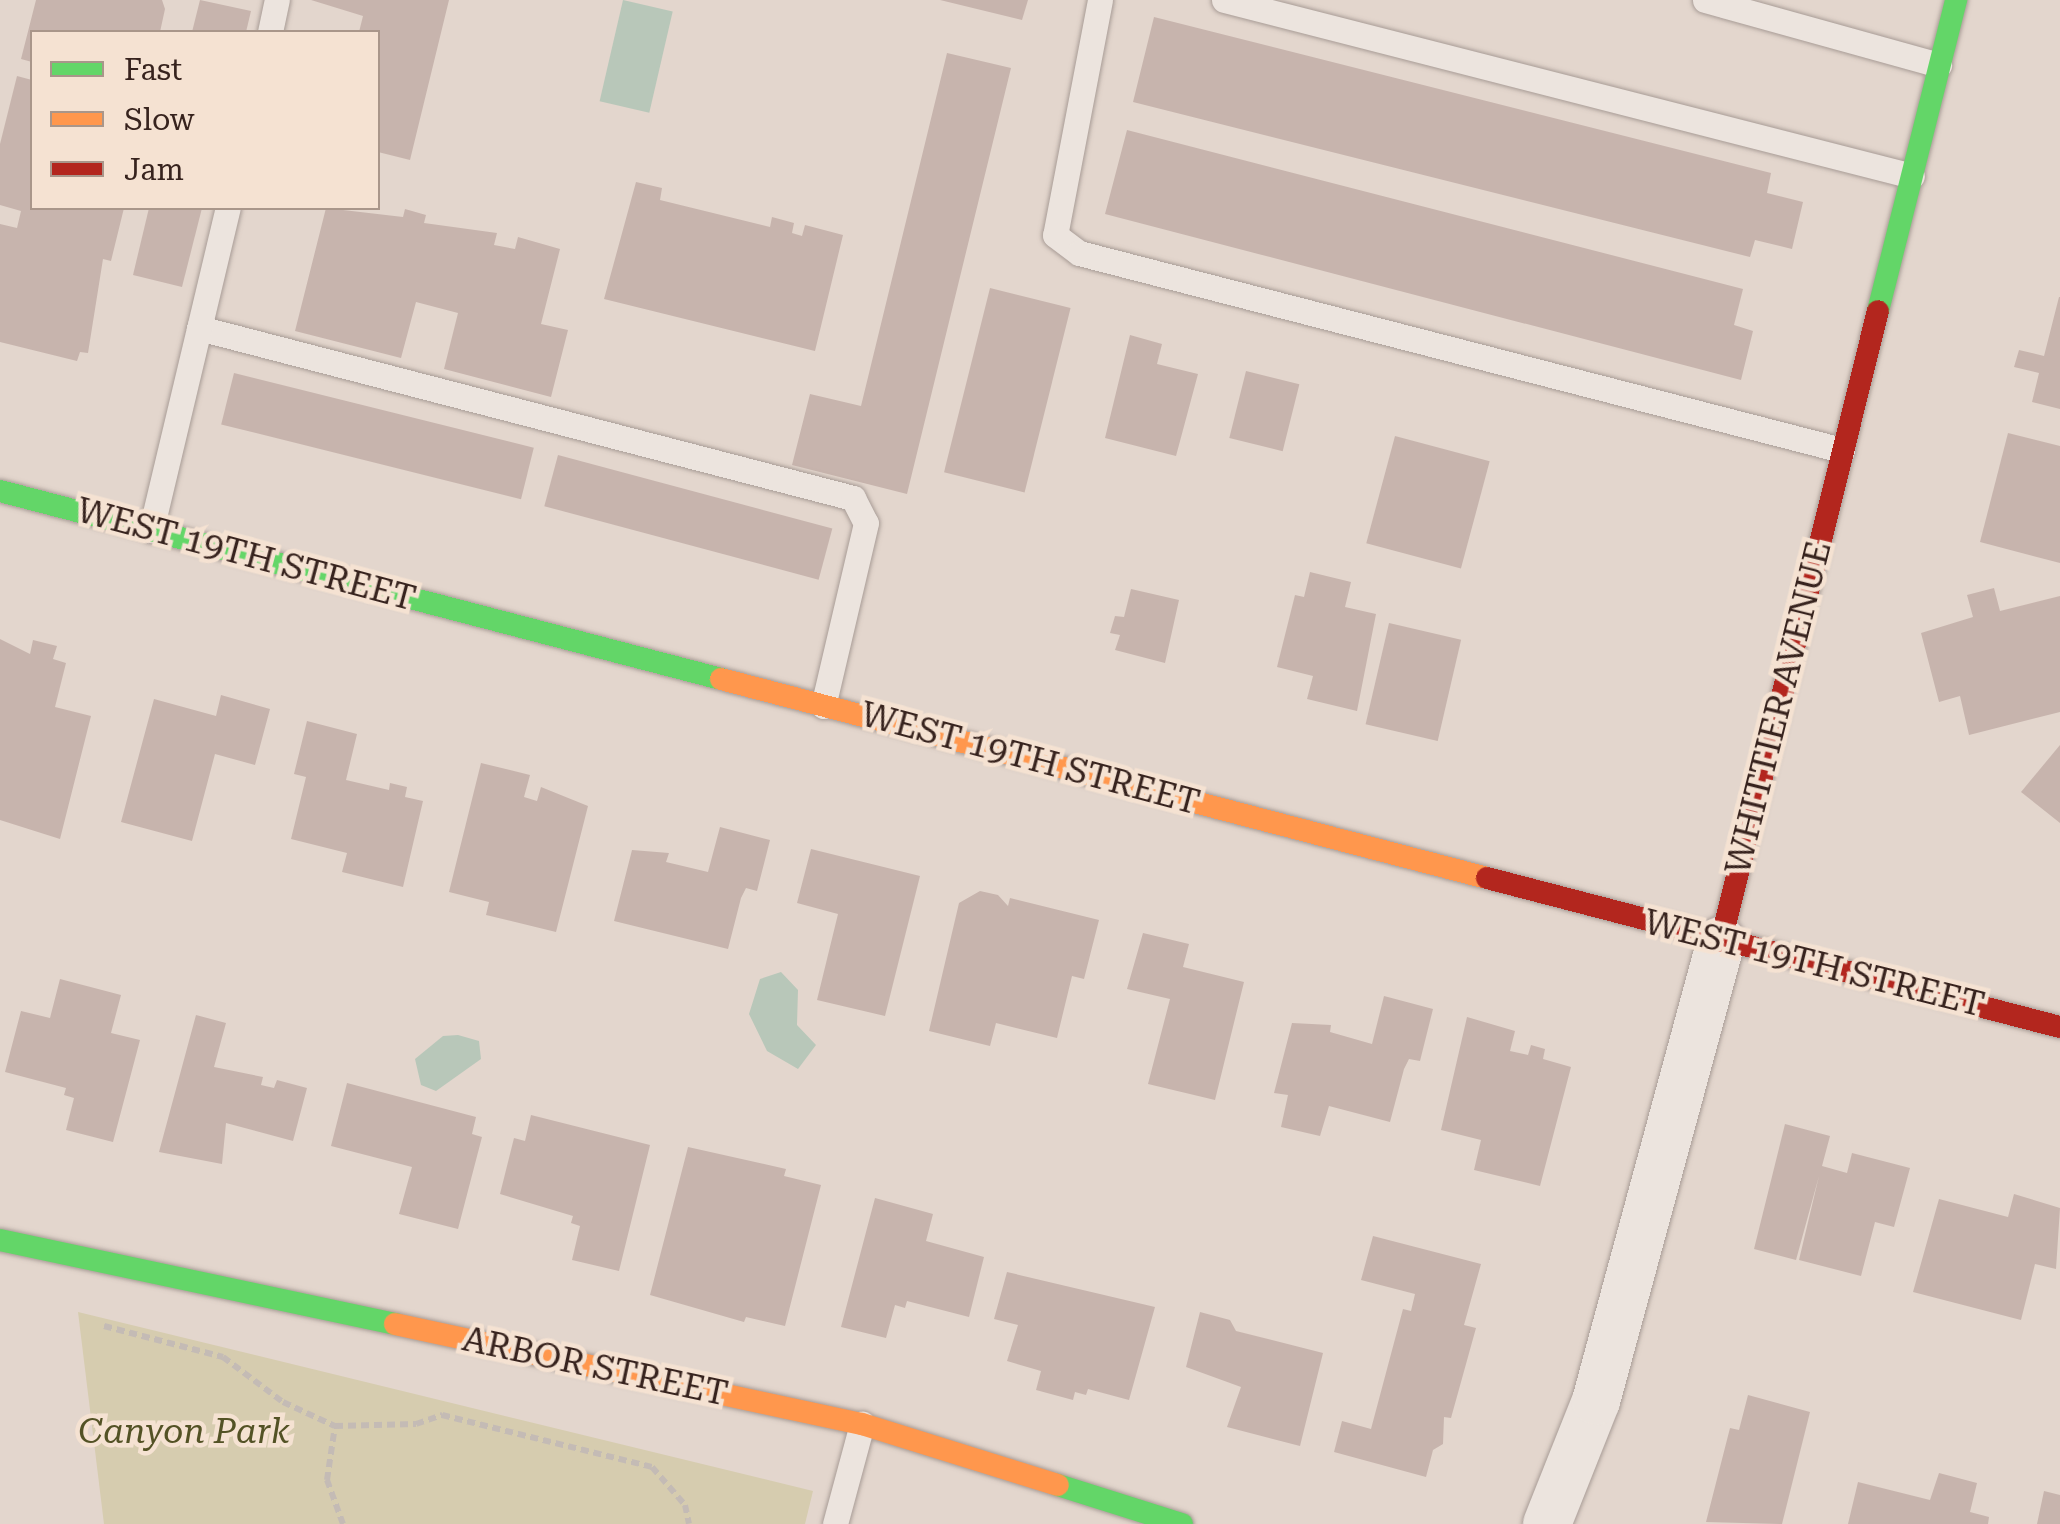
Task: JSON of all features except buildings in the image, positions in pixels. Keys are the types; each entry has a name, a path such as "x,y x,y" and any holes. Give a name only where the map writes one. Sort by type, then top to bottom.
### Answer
{"street":[{"name":"WHITTIER AVENUE","path":"1547,1524 1596,1400 1721,941 1956,0"},
{"name":"WEST 19TH STREET","path":"0,491 2060,1027"},
{"name":"ARBOR STREET","path":"0,1240 862,1424 1182,1524"}],"lane":[{"path":"270,30 277,0"},
{"path":"1100,0 1054,235 1079,253 1842,450"},
{"path":"1224,0 1912,176"},
{"path":"1705,0 1939,65"},
{"path":"151,530 228,210"},
{"path":"199,328 853,498 866,523 823,706"},
{"path":"835,1524 862,1424"}],"path":[{"path":"104,1326 223,1357 283,1402 336,1426 416,1424 442,1415 652,1467 685,1504 689,1524"},
{"path":"336,1426 327,1480 343,1524"}],"green space":[{"name":"Canyon Park","path":"78,1312 813,1491 805,1524 104,1524"}],"shaded area":[{"path":"623,0 673,11 649,113 600,101"},
{"path":"781,972 798,990 797,1025 816,1045 798,1069 767,1051 749,1014 760,979"},
{"path":"458,1035 479,1041 481,1059 436,1091 421,1085 415,1059 443,1036"}],"traffic: fast":[{"path":"1878,311 1956,0"},
{"path":"0,491 721,679"},
{"path":"0,1240 395,1324"},
{"path":"1058,1485 1182,1524"}],"traffic: slow":[{"path":"721,679 1487,878"},
{"path":"395,1324 862,1424 1058,1485"}],"traffic: jam":[{"path":"1721,941 1878,311"},
{"path":"1487,878 2060,1027"}]}
